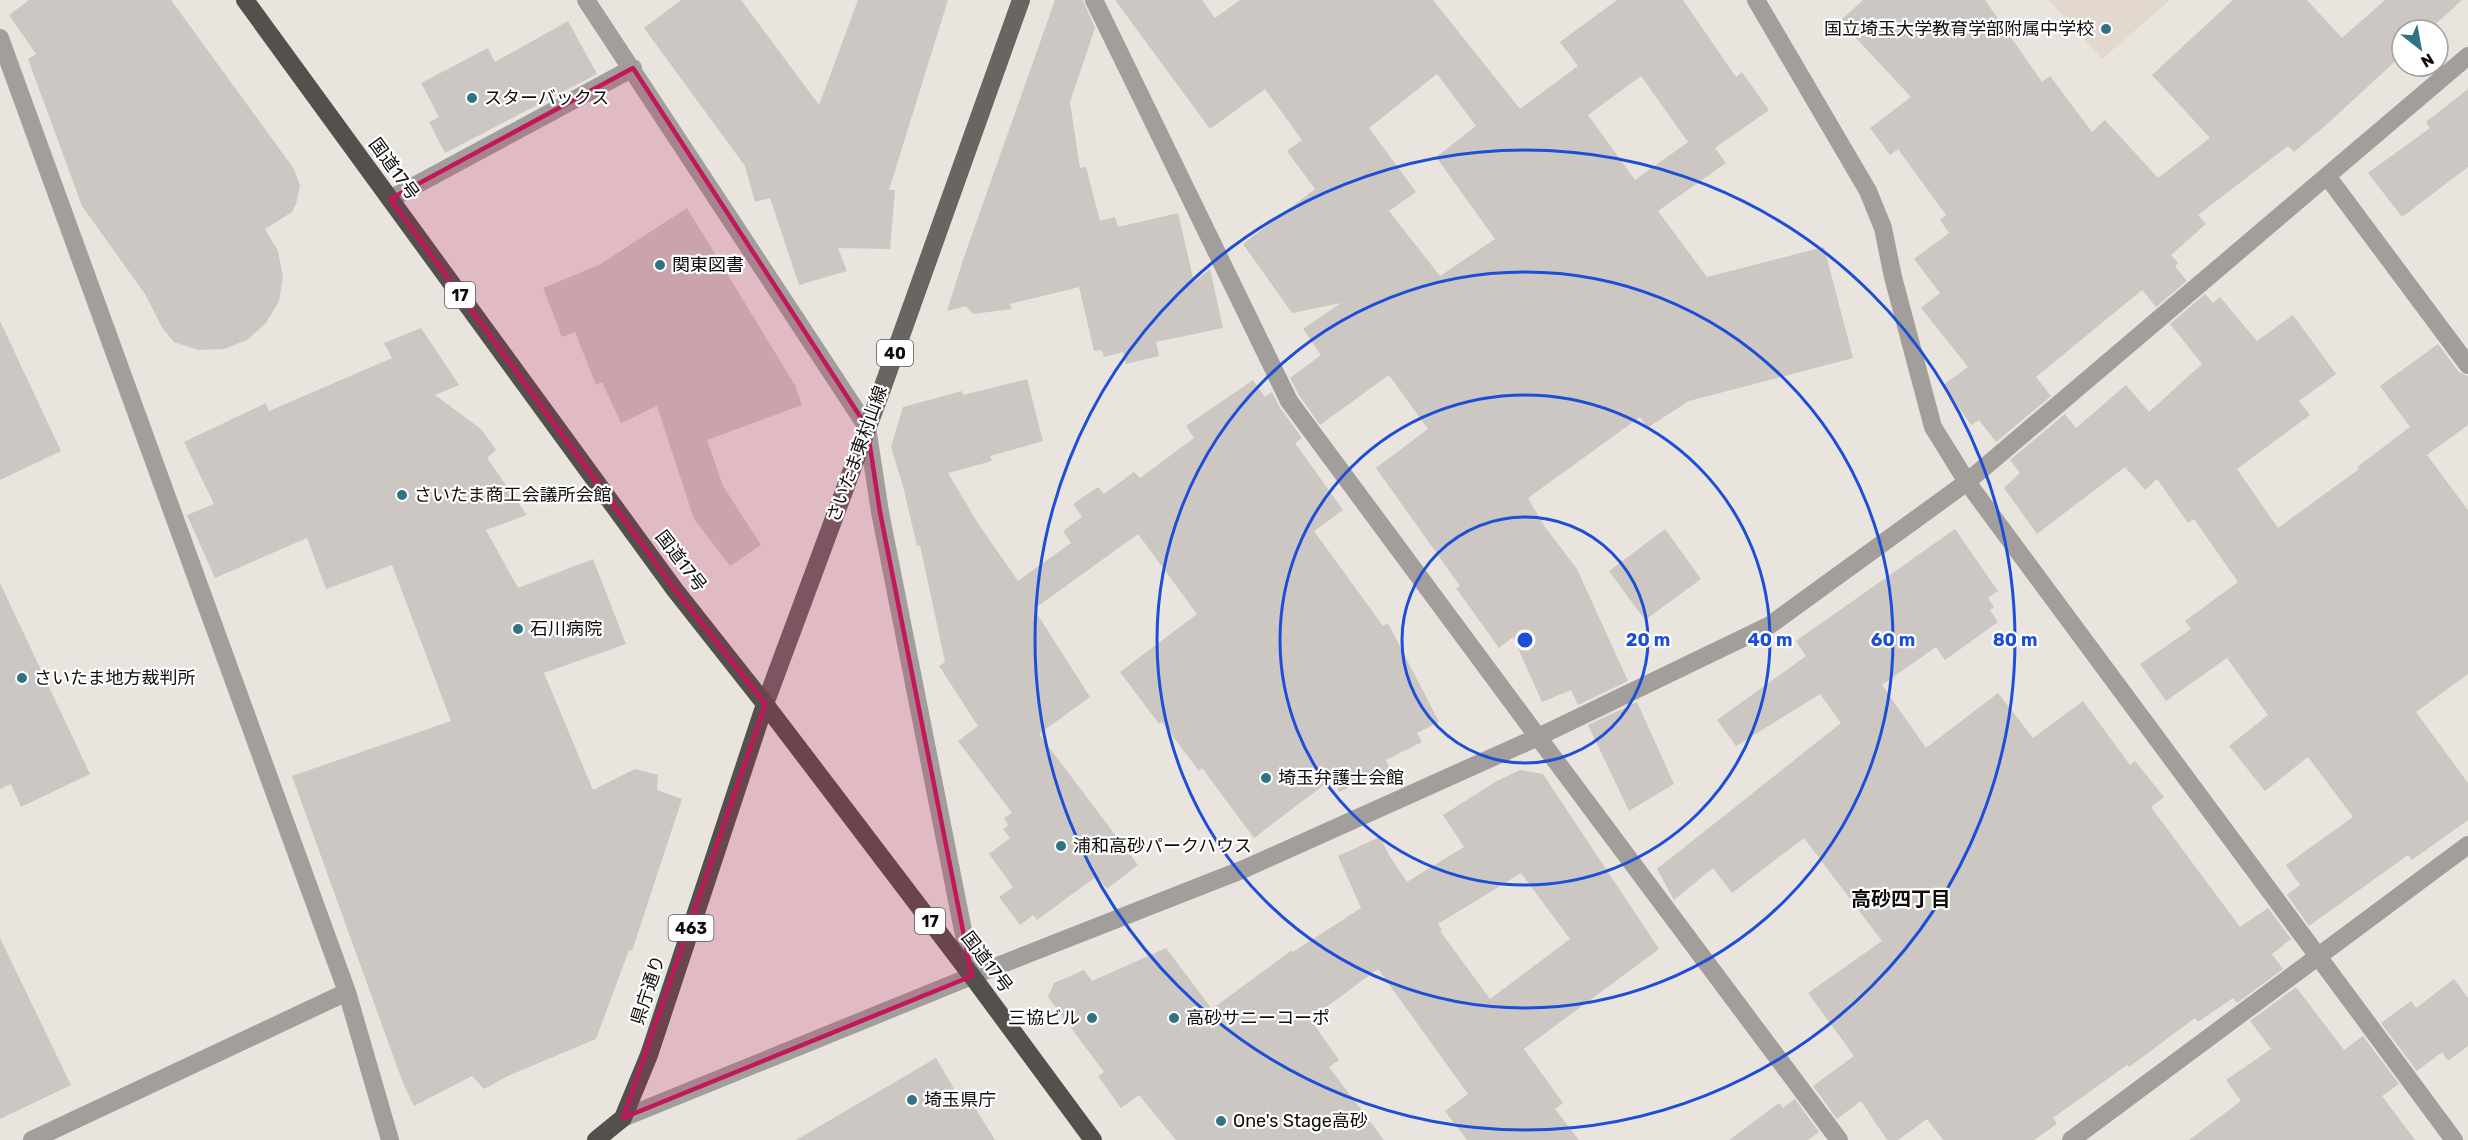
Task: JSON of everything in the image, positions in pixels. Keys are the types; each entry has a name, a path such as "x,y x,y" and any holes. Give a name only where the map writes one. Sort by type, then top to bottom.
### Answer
{"highway":[{"name":"国道17号","path":"245,0 668,581 765,704 972,976 1093,1140"},
{"name":"県庁通り","path":"596,1140 623,1118 649,1055 765,704"}],"main road":[{"name":"さいたま東村山線","path":"765,704 1021,0"}],"street":[{"path":"586,0 867,427 880,512 972,976"},
{"path":"1094,0 1290,401 1839,1140"},
{"path":"1756,0 1868,191 1883,228 1893,277 1933,427 1967,482 2454,1140"},
{"path":"0,38 347,992 390,1140"},
{"path":"623,1118 972,976 1244,869 1538,737 1770,625 1967,482 2468,56"},
{"path":"390,199 633,69"},
{"path":"2327,176 2468,365"},
{"path":"2071,1140 2468,845"},
{"path":"32,1140 347,992"}],"highlighted area":[{"path":"633,68 867,427 880,512 972,976 623,1118 765,704 675,590 390,199"}],"shaded area":[{"name":"国立埼玉大学教育学部附属中学校","path":"2049,0 2170,0 2102,59"}],"building":[{"path":"29,0 171,0 294,169 300,186 296,204 292,212 265,229 278,251 283,276 279,301 266,323 247,340 224,349 198,350 174,342 163,329 145,294 82,206 28,59 36,54 9,15"},
{"path":"681,0 741,0 819,105 858,0 948,0 889,190 895,190 890,249 838,248 847,271 799,285 770,198 755,202 745,166 644,28"},
{"path":"1055,0 1083,0 1095,28 1070,102 1080,168 1086,167 1100,221 1115,217 1118,227 1178,213 1194,282 1210,269 1223,328 1156,342 1159,356 1126,364 1123,352 1104,357 1102,350 1094,351 1079,287 1010,304 1012,309 973,314 966,306 947,311"},
{"path":"1115,0 1202,0 1215,18 1240,0 1433,0 1520,109 1578,66 1560,42 1617,0 1683,0 1736,77 1742,72 1769,110 1715,148 1726,163 1658,211 1707,277 1824,247 1853,358 1689,401 1647,428 1640,417 1528,498 1545,527 1577,569 1628,681 1578,705 1571,690 1542,702 1513,637 1499,648 1456,588 1460,586 1376,468 1428,429 1389,375 1320,425 1290,378 1321,355 1303,329 1341,303 1292,313 1243,244 1315,189 1287,151 1302,140 1265,89 1210,129","holes":["1437,74 1476,126 1436,157 1495,239 1440,276 1389,211 1416,192 1369,128","1641,76 1688,142 1635,180 1588,115"]},
{"path":"1863,0 1985,0 2042,82 2050,76 2092,132 2105,120 2158,178 2210,138 2152,75 2233,0 2307,0 2342,38 2385,0 2462,0 2442,18 2390,18 2390,66 2294,152 2288,146 2198,215 2206,224 2171,255 2178,263 2175,266 2187,281 2156,307 2142,290 2036,377 2051,396 1996,442 1979,420 1971,425 1943,385 1968,367 1921,308 1940,293 1914,259 1949,233 1940,220 1946,215 1898,149 1890,155 1870,128 1911,97 1840,21"},
{"path":"568,21 597,74 445,153 429,122 439,117 421,83 488,48 495,62"},
{"path":"2468,89 2468,167 2402,217 2368,173 2430,128 2426,122"},
{"path":"687,208 795,385 802,405 707,440 723,486 761,545 730,566 694,519 657,406 621,423 602,382 596,385 575,332 562,337 543,288 599,265"},
{"path":"2205,294 2213,303 2220,297 2257,341 2293,315 2336,374 2299,401 2310,415 2237,469 2278,528 2359,469 2357,467 2410,427 2380,386 2438,344 2459,372 2468,376 2468,425 2427,455 2468,510 2468,674 2416,712 2468,783 2468,820 2412,860 2408,855 2309,926 2287,895 2300,885 2286,865 2353,817 2308,757 2265,791 2229,746 2268,715 2227,658 2166,701 2140,664 2191,629 2185,621 2238,582 2194,519 2188,523 2157,479 2145,490 2125,467 2037,534 2004,488 2020,473 2010,460 2065,414 2076,428 2126,385 2149,412 2202,364 2170,324"},
{"path":"0,321 61,451 0,480"},
{"path":"421,328 459,385 435,395 481,429 496,450 487,458 527,515 486,530 518,588 593,559 626,644 544,673 593,790 635,769 658,775 657,790 682,799 632,951 629,950 596,1039 510,1075 484,1089 472,1076 414,1106 403,1083 292,776 451,721 392,565 326,589 307,538 215,578 187,515 214,504 184,442 266,403 269,411 392,358 384,343"},
{"path":"1027,379 1043,441 990,456 992,461 948,473 979,525 1018,581 1071,543 1063,531 1082,517 1073,504 1098,487 1104,494 1134,472 1140,478 1194,438 1186,426 1253,380 1265,397 1272,392 1280,408 1302,438 1295,443 1343,510 1314,531 1383,626 1388,623 1439,722 1417,733 1422,742 1386,760 1390,769 1339,792 1333,778 1254,838 1202,768 1199,771 1162,722 1159,724 1120,672 1197,614 1138,534 1034,609 1090,697 1039,734 1138,865 1107,889 1097,876 1037,920 1033,915 1020,925 999,897 1013,887 989,854 1010,838 1003,829 1008,825 1004,818 1012,813 958,741 978,726 939,666 945,662 920,545 917,546 891,447 903,407 962,391 963,395"},
{"path":"1665,529 1701,579 1645,620 1609,571"},
{"path":"1955,529 1998,591 1988,598 1994,607 1990,610 1998,622 1945,660 1936,647 1882,685 1926,748 1998,693 2033,738 2083,701 2130,765 2135,761 2164,797 2151,807 2240,927 2268,908 2291,939 2272,954 2283,969 2237,1003 2233,998 2198,1022 2195,1018 2129,1067 2127,1065 2053,1118 2057,1124 2034,1140 1943,1140 1927,1119 1898,1140 1887,1140 1861,1101 1837,1119 1813,1086 1854,1056 1808,993 1882,941 1804,838 1732,893 1713,868 1674,900 1657,869 1841,723 1820,694 1736,746 1717,720 1806,656 1796,641"},
{"name":"さいたま地方裁判所","path":"0,583 90,774 21,807 11,784 0,789"},
{"path":"1637,702 1674,784 1629,811 1588,725"},
{"path":"1520,770 1543,774 1659,949 1524,1049 1563,1103 1555,1109 1579,1140 1467,1140 1445,1111 1468,1094 1378,969 1310,1019 1339,1060 1329,1067 1384,1140 1176,1140 1139,1095 1121,1108 1098,1076 1104,1072 1048,997 1054,983 1084,970 1092,981 1166,948 1212,1009 1292,950 1293,952 1361,908 1338,856 1380,837 1407,882 1464,847 1443,815 1497,781","holes":["1521,873 1570,939 1490,999 1440,931 1442,930 1438,924"]},
{"path":"0,938 71,1085 0,1119"},
{"path":"2454,979 2468,998 2468,1046 2448,1061 2442,1052 2417,1071 2381,1023 2411,1001 2416,1008"},
{"path":"2296,987 2344,1050 2363,1036 2399,1084 2382,1096 2415,1140 2189,1140 2241,1101 2226,1080 2271,1049 2250,1021"},
{"name":"埼玉県庁","path":"936,1058 962,1102 969,1098 995,1140 796,1140"},
{"path":"1795,1099 1819,1132 1808,1140 1729,1140 1779,1103 1783,1108"}],"place":[{"name":"国立埼玉大学教育学部附属中学校","path":"2106,29"},
{"name":"スターバックス","path":"472,98"},
{"name":"関東図書","path":"660,265"},
{"name":"さいたま商工会議所会館","path":"402,495"},
{"name":"石川病院","path":"518,629"},
{"name":"さいたま地方裁判所","path":"22,678"},
{"name":"埼玉弁護士会館","path":"1266,778"},
{"name":"浦和高砂パークハウス","path":"1061,846"},
{"name":"三協ビル","path":"1092,1018"},
{"name":"高砂サニーコーポ","path":"1174,1018"},
{"name":"埼玉県庁","path":"912,1100"},
{"name":"One's Stage高砂","path":"1221,1121"}],"district":[{"name":"高砂四丁目","path":"1901,899"}]}
